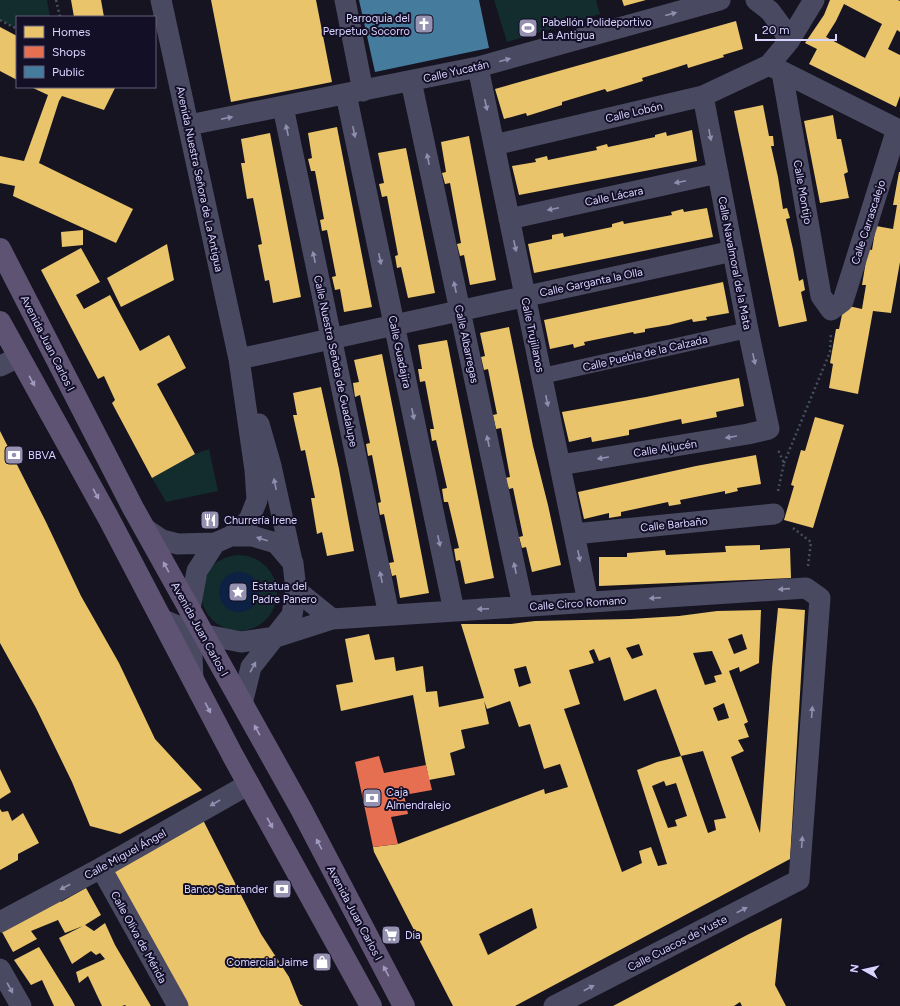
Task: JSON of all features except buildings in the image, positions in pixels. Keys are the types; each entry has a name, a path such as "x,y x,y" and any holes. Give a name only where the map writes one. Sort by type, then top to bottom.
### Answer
{"main road":[{"name":"Avenida Juan Carlos I","path":"0,249 144,528 190,610 197,633 242,704 301,809 404,1006"},
{"path":"0,322 9,362 109,519 249,784 371,1006"}],"street":[{"name":"Avenida Nuestra Señora de La Antigua","path":"161,0 239,358 271,466 293,563"},
{"name":"Calle Guadajira","path":"345,0 354,92 394,325 454,611"},
{"name":"Calle Yucatán","path":"188,125 478,67 720,0"},
{"path":"756,0 770,11 781,26 789,42"},
{"name":"Calle Lobón","path":"494,145 703,96 775,68 814,0"},
{"name":"Calle Trujillanos","path":"478,67 588,602"},
{"name":"Calle Carrascalejo","path":"775,68 897,129 843,301 831,310"},
{"name":"Calle Montijo","path":"775,68 821,296 831,310"},
{"name":"Calle Albarregas","path":"411,81 523,606"},
{"name":"Calle Navalmoral de la Mata","path":"703,96 748,330 769,429"},
{"name":"Calle Nuestra Señota de Guadalupe","path":"283,107 389,615"},
{"name":"Calle Lácara","path":"509,219 718,173"},
{"name":"Calle Garganta la Olla","path":"239,358 733,251"},
{"name":"Calle Puebla de la Calzada","path":"542,376 748,330"},
{"name":"Avenida Nuestra Señora de La Antigua","path":"223,539 249,520 257,500 255,470 239,358"},
{"name":"Calle Aljucén","path":"560,465 748,434 769,429"},
{"name":"Calle Barbaño","path":"574,534 774,514"},
{"path":"144,528 162,540 178,544 252,536 276,543 293,563 296,590 292,615 251,667 242,704"},
{"path":"190,610 197,571 223,539"},
{"name":"Calle Circo Romano","path":"276,637 332,619 806,588 820,598 799,880"},
{"path":"296,590 332,619"},
{"path":"161,619 197,633 241,642 276,637"},
{"path":"193,679 197,633"},
{"name":"Calle Miguel Ángel","path":"0,922 101,868 249,784"},
{"name":"Calle Oliva de Mérida","path":"101,868 178,1006"},
{"name":"Calle Cuacos de Yuste","path":"554,1006 799,880"},
{"path":"0,969 20,1006"}],"path":[{"path":"56,0 60,16"},
{"path":"0,20 16,28"},
{"path":"784,463 830,352 831,310"}],"green space":[{"path":"0,0 47,0 50,16 16,16 16,28 0,20"},
{"name":"Pabellón Polideportivo La Antigua","path":"494,0 596,0 600,14 507,42"},
{"path":"209,449 218,491 166,502 152,478 195,454"},
{"path":"239,555 253,558 266,566 274,579 277,593 274,607 266,620 253,628 239,631 225,628 212,620 204,607 201,593 204,579 212,566 225,558"}],"water":[{"path":"243,572 250,575 256,581 259,592 258,600 250,609 243,612 235,612 228,609 220,600 219,588 222,581 231,573"}],"place":[{"name":"Parroquia del Perpetuo Socorro","path":"424,24"},
{"name":"Pabellón Polideportivo La Antigua","path":"528,28"},
{"name":"BBVA","path":"14,455"},
{"name":"Churrería Irene","path":"210,520"},
{"name":"Estatua del Padre Panero","path":"238,592"},
{"name":"Caja Almendralejo","path":"372,798"},
{"name":"Banco Santander","path":"282,889"},
{"name":"Dia","path":"391,935"},
{"name":"Comercial Jaime","path":"322,962"}]}
